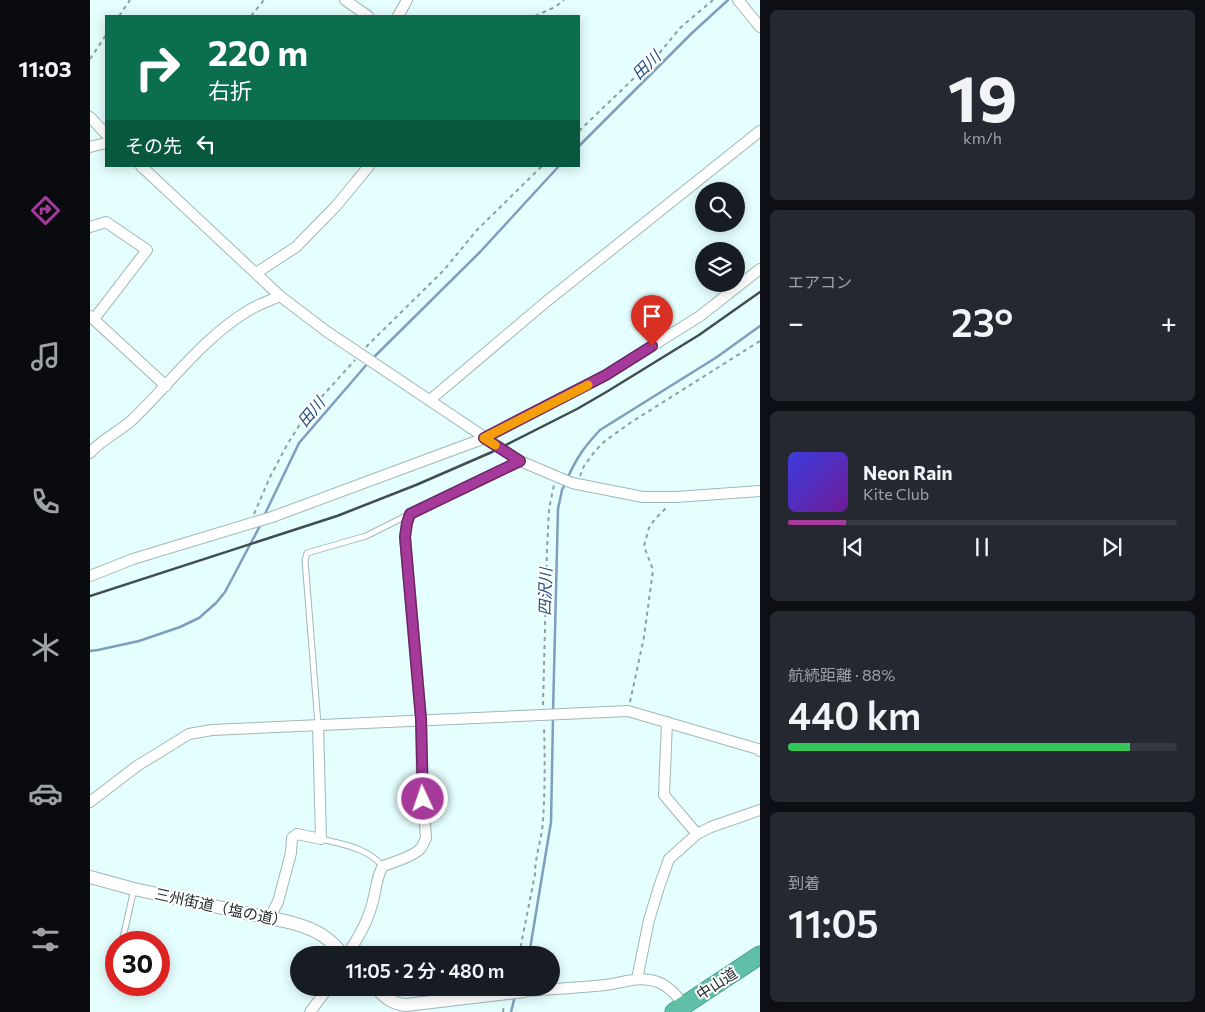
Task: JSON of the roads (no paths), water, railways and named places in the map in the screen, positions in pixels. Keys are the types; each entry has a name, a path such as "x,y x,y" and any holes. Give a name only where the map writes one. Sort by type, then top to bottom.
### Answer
{"highway":[{"name":"中山道","path":"679,1009 760,955"}],"street":[{"path":"345,0 367,15"},
{"path":"399,15 408,0"},
{"path":"740,2 760,27"},
{"path":"90,117 105,133"},
{"path":"430,400 547,301 760,130"},
{"path":"90,147 105,143"},
{"path":"142,167 280,296 326,331 520,461 574,484 643,497 676,497 760,491"},
{"path":"256,273 296,247 336,206 368,167"},
{"path":"90,228 106,222 147,250 92,317 166,386"},
{"path":"90,576 133,558 272,516 484,438 552,404 621,366 700,316 760,269"},
{"path":"91,450 130,422 207,341 246,311 280,296"},
{"path":"352,946 361,932 371,909 378,873 383,866 418,851 426,838 422,779 421,719 405,537 410,514"},
{"path":"90,802 138,766 189,734 212,730 628,711 760,751"},
{"path":"667,722 664,795 697,834"},
{"path":"269,918 278,902 291,853 292,838 297,834 322,839 318,724"},
{"path":"637,979 649,920 669,859 697,834 711,827 760,810"},
{"name":"三州街道（塩の道）","path":"90,877 134,889 284,920 326,938 335,946"},
{"path":"560,988 607,985 637,979 648,979 673,991 679,1009"},
{"path":"310,1012 322,996"},
{"path":"385,996 395,1004 406,1005 478,996"}],"lane":[{"path":"318,724 307,553 366,536 520,461"},
{"path":"322,839 356,848 376,858 383,866"},
{"path":"124,931 134,889"}],"waterway":[{"name":"田川","path":"580,145 692,33 728,0"},
{"name":"田川","path":"372,359 480,252 558,167"},
{"name":"四沢川","path":"568,477 582,452 600,430 717,357 760,326"},
{"name":"田川","path":"264,516 299,443 368,363"},
{"name":"四沢川","path":"553,713 558,509 562,490 566,482"},
{"name":"田川","path":"90,651 139,641 180,627 199,618 225,592 261,524"},
{"name":"四沢川","path":"530,946 551,822 553,718"},
{"name":"四沢川","path":"511,1012 515,996"}],"railway":[{"path":"90,596 337,516 492,452 577,409 608,391 699,335 760,292"}]}
